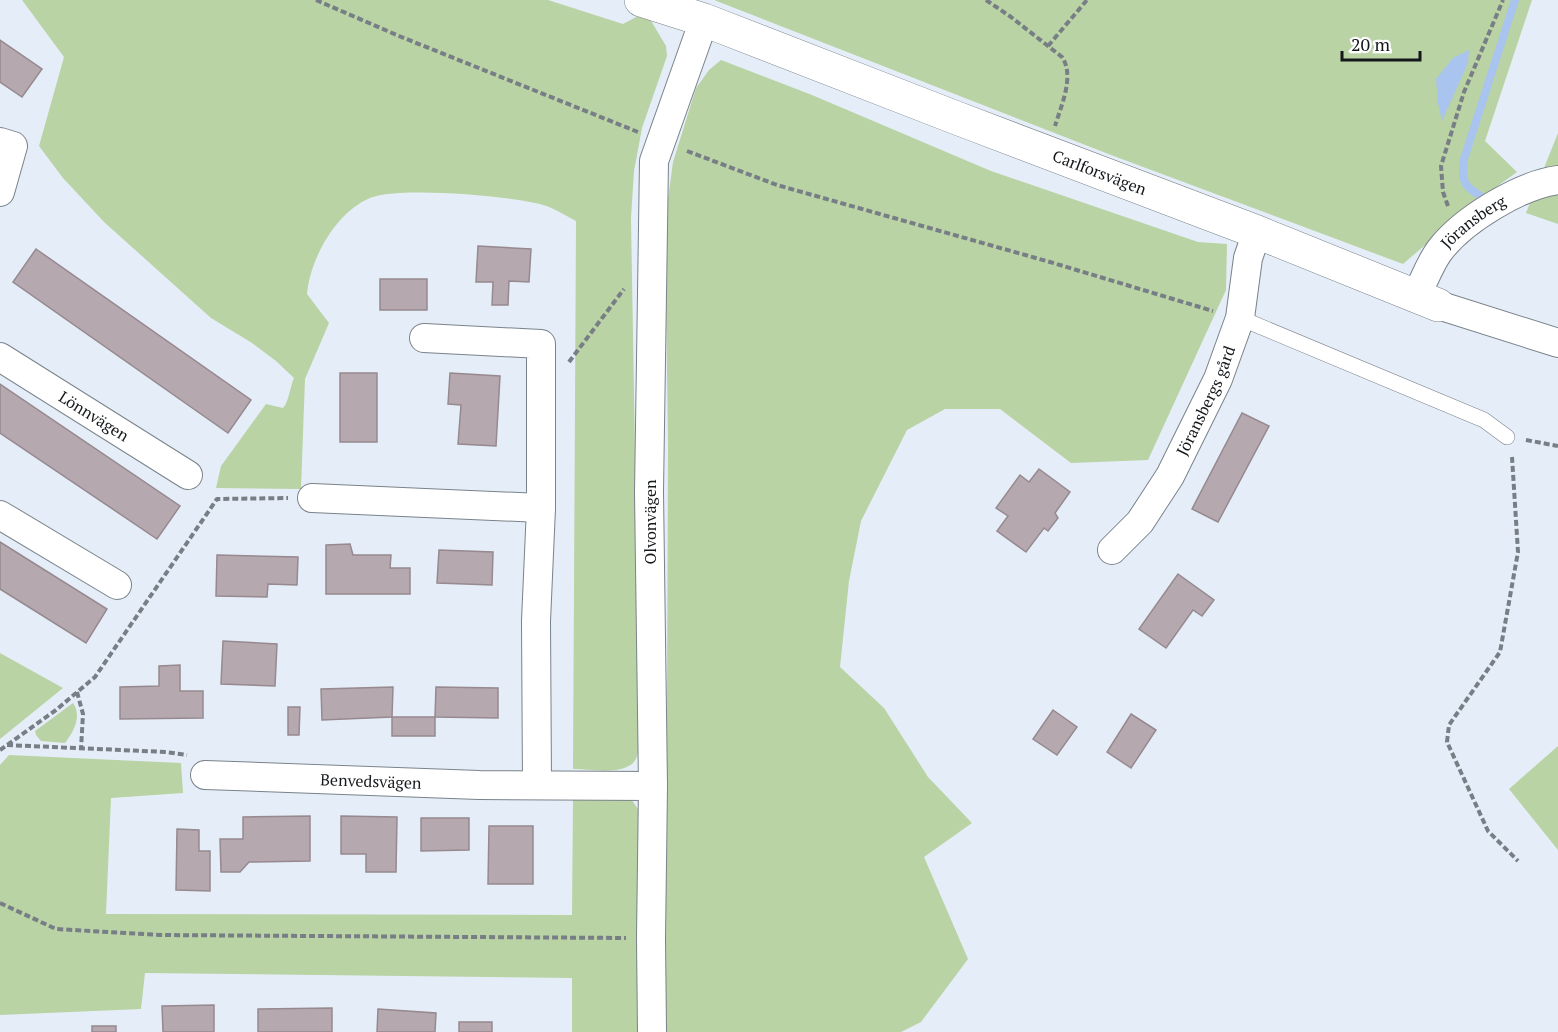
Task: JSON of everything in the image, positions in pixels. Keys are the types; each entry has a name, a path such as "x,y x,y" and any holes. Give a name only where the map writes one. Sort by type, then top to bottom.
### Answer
{"street":[{"name":"Carlforsvägen","path":"641,0 704,20 1257,231 1427,300 1558,343"},
{"name":"Olvonvägen","path":"652,1032 653,786 649,492 654,161 704,20"},
{"path":"0,142 13,146 0,192"},
{"name":"Jöransberg","path":"1427,300 1439,251 1458,232 1504,199 1532,186 1558,180"},
{"name":"Jöransbergs gård","path":"1112,550 1140,522 1170,476 1218,379 1230,315 1257,231"},
{"path":"424,338 541,344 541,508 536,621 537,784"},
{"name":"Lönnvägen","path":"0,357 188,475"},
{"path":"312,498 541,508"},
{"path":"0,515 117,585"},
{"name":"Benvedsvägen","path":"205,775 479,785 653,786"}],"lane":[{"path":"1230,315 1484,420 1507,437"}],"path":[{"path":"316,0 399,36 777,185 1230,315"},
{"path":"986,0 1048,45 1066,63 1067,79 1048,152"},
{"path":"1048,45 1087,0"},
{"path":"1458,232 1443,192 1441,166 1464,92 1503,0"},
{"path":"542,379 560,373 630,282 652,271"},
{"path":"1518,861 1488,831 1447,741 1449,725 1500,652 1518,552 1512,452 1507,437 1558,446"},
{"path":"0,750 95,677 218,499 312,498"},
{"path":"77,692 83,714 81,749"},
{"path":"7,745 185,754 200,765 205,775"},
{"path":"0,903 56,929 148,934 651,938"}],"green space":[{"path":"22,0 548,0 623,24 640,15 650,19 666,46 667,56 642,128 634,171 631,218 640,746 632,764 619,769 603,771 573,769 576,221 543,205 507,198 455,194 384,194 358,205 346,214 327,238 313,266 309,280 307,294 329,323 305,379 301,489 216,488 221,466 266,404 283,408 294,378 252,343 211,318 104,222 63,178 39,146 64,57"},
{"path":"714,0 1532,0 1485,141 1517,172 1474,203 1403,264 1111,155"},
{"path":"721,60 812,95 991,171 1198,242 1227,244 1226,290 1148,460 1071,463 1000,409 945,409 907,430 861,521 849,581 840,667 884,708 928,777 972,823 924,857 968,959 921,1022 901,1032 664,1032 668,446 665,221 673,162 696,88 709,70"},
{"path":"1558,133 1558,224 1526,213"},
{"path":"0,653 63,688 0,739"},
{"path":"73,703 77,718 65,743 41,741 35,731"},
{"path":"1558,746 1558,850 1509,789"},
{"path":"9,755 181,763 183,793 111,798 106,914 572,915 573,799 631,799 638,809 641,947 639,1032 572,1032 572,978 145,973 141,1009 0,1015 0,765"}],"water":[{"path":"1469,50 1468,63 1442,121 1436,79 1453,58"}],"building":[{"path":"0,40 42,69 22,97 0,82"},
{"path":"478,246 531,249 529,282 509,281 508,305 492,305 493,282 476,282"},
{"path":"36,249 251,400 228,433 13,282"},
{"path":"380,279 427,279 427,310 380,310"},
{"path":"340,373 377,373 377,442 340,442"},
{"path":"450,373 500,376 496,446 458,444 461,405 448,404"},
{"path":"0,384 180,506 157,539 0,433"},
{"path":"1242,413 1269,426 1218,522 1192,509"},
{"path":"1039,469 1070,492 1055,513 1058,518 1048,531 1044,528 1026,552 997,531 1008,516 996,508 1020,475 1029,482"},
{"path":"0,542 107,609 86,643 0,589"},
{"path":"350,544 353,555 391,555 390,568 410,568 410,594 326,594 326,545"},
{"path":"439,550 493,552 492,585 437,583"},
{"path":"217,555 298,557 297,585 268,584 267,597 216,596"},
{"path":"1178,574 1214,600 1202,616 1193,610 1166,648 1139,629"},
{"path":"223,641 277,644 275,686 221,684"},
{"path":"180,665 180,691 203,691 203,718 120,719 120,687 159,686 159,666"},
{"path":"393,687 392,717 322,720 321,689"},
{"path":"436,687 498,688 498,718 435,717"},
{"path":"288,707 300,707 299,735 288,735"},
{"path":"1053,710 1077,727 1057,755 1033,739"},
{"path":"1131,714 1156,730 1131,768 1107,752"},
{"path":"392,717 435,717 435,736 392,736"},
{"path":"310,816 310,861 249,862 240,872 221,872 220,839 243,839 243,817"},
{"path":"341,816 397,817 396,872 366,872 366,854 341,854"},
{"path":"421,818 469,818 469,850 421,851"},
{"path":"489,826 533,826 533,884 488,884"},
{"path":"177,829 199,830 199,851 210,851 210,891 176,890"},
{"path":"214,1005 214,1032 163,1032 162,1006"},
{"path":"332,1008 332,1032 258,1032 258,1009"},
{"path":"378,1009 436,1013 435,1032 377,1032"},
{"path":"459,1022 492,1022 492,1032 459,1032"},
{"path":"92,1026 116,1026 116,1032 92,1032"}],"waterway":[{"path":"1487,200 1466,184 1463,175 1464,159 1515,0"}]}
